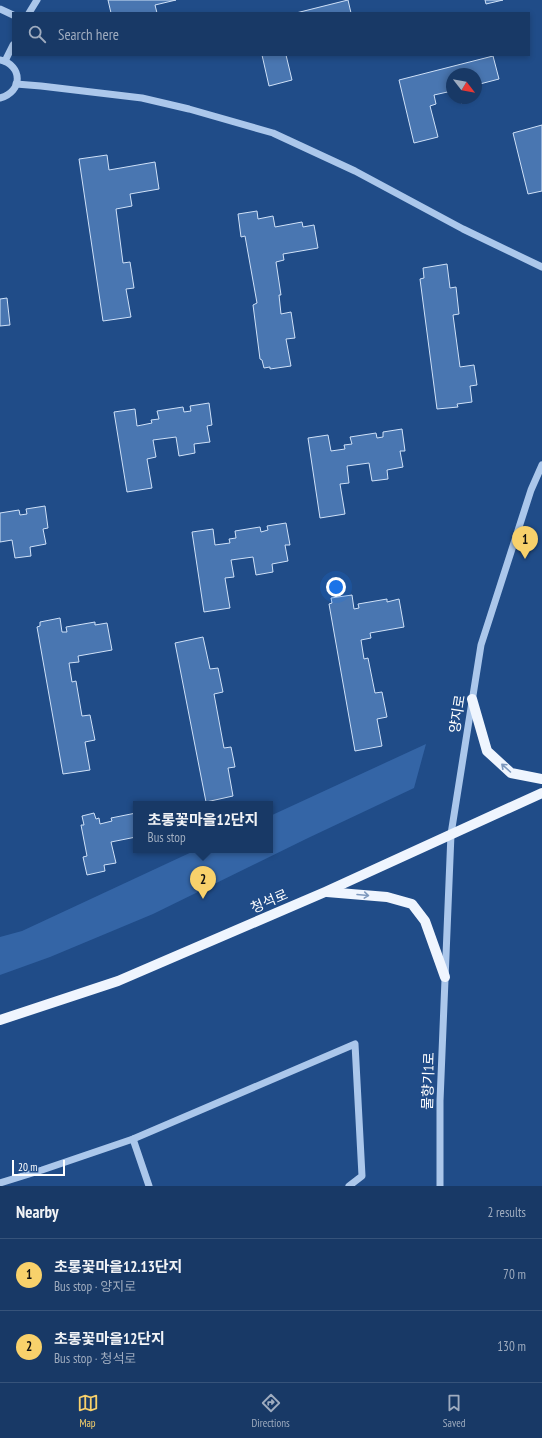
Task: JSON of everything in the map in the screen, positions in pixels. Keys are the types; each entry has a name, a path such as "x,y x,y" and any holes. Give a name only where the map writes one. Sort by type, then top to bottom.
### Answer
{"main road":[{"path":"472,699 487,751 512,773 542,779"},
{"name":"청석로","path":"0,1020 118,981 324,892 542,792"},
{"path":"324,892 387,897 412,904 425,921 444,977"}],"street":[{"path":"30,12 37,0"},
{"path":"0,9 12,15"},
{"path":"0,98 11,93 16,84 17,75 15,69 3,60 12,46"},
{"path":"16,84 142,98 189,109 273,133 356,171 463,229 542,267"},
{"name":"양지로","path":"444,977 451,834 481,645 531,490 542,465"},
{"name":"물향기1로","path":"440,1186 440,1101 444,977"},
{"path":"0,1183 133,1139 355,1044 362,1176 349,1186"},
{"path":"133,1139 149,1186"}],"shaded area":[{"path":"426,744 414,788 153,914 50,957 0,975 0,937 22,931 190,853 273,853 273,815"}],"building":[{"path":"108,0 176,0 155,5 157,12 111,12"},
{"path":"348,0 351,12 300,12"},
{"path":"485,0 503,0 486,4"},
{"path":"262,56 286,56 292,80 269,86"},
{"path":"493,56 499,79 482,83 482,68 446,68"},
{"path":"446,68 446,92 434,95 436,104 430,106 438,137 414,143 399,80"},
{"path":"542,125 542,191 528,194 513,133"},
{"path":"107,155 109,170 155,162 159,189 130,194 132,206 116,209 123,263 130,262 134,288 126,289 131,317 103,321 79,159"},
{"path":"257,211 258,219 273,216 275,227 302,222 303,227 314,225 318,248 283,254 284,260 276,262 281,295 279,295 281,314 291,312 295,338 286,339 291,366 270,369 270,367 264,368 262,360 260,359 253,305 257,303 245,236 241,237 238,214"},
{"path":"447,264 450,288 456,287 459,314 453,315 460,367 474,365 477,385 470,386 472,402 457,404 458,407 437,409 420,279 424,278 423,268"},
{"path":"7,298 10,325 0,326 0,299"},
{"path":"209,403 212,425 207,426 210,442 194,444 195,453 179,456 176,437 153,440 156,457 147,459 152,488 127,492 114,412 135,409 137,426 152,423 151,420 159,419 157,411 183,407 184,412 191,411 190,406"},
{"path":"402,429 405,451 400,451 403,467 387,470 388,479 372,481 369,463 347,466 349,483 340,484 345,514 320,518 308,438 328,435 331,451 345,449 344,445 352,444 350,437 376,433 377,438 383,437 383,432"},
{"path":"45,506 48,528 43,529 46,544 30,547 31,556 15,558 12,540 0,542 0,513 19,510 20,515 27,514 26,509"},
{"path":"286,523 290,545 285,545 288,561 272,564 273,572 256,575 253,557 231,560 234,577 225,578 230,608 204,612 192,532 213,529 215,545 230,543 229,539 236,538 235,531 260,527 261,532 268,530 267,526"},
{"path":"352,595 354,609 359,608 358,604 387,599 387,602 399,599 404,627 370,633 371,638 361,640 364,659 368,658 375,693 382,692 387,717 377,719 382,746 355,751 329,604 332,603 331,598"},
{"path":"60,618 62,632 67,632 66,627 95,622 95,625 107,623 112,650 78,656 79,662 69,663 72,682 76,681 82,716 90,715 95,740 85,742 90,770 63,774 37,627 40,626 40,622"},
{"path":"203,637 210,669 218,668 223,692 214,694 224,748 231,747 235,767 228,768 233,796 206,801 175,643"},
{"path":"94,813 96,819 99,818 100,824 112,821 111,818 133,814 133,838 111,842 116,863 104,865 105,871 87,875 83,857 87,856 81,825 84,825 82,816"}],"place":[{"name":"초롱꽃마을12.13단지","path":"525,559"},
{"name":"초롱꽃마을12단지","path":"203,899"}]}
